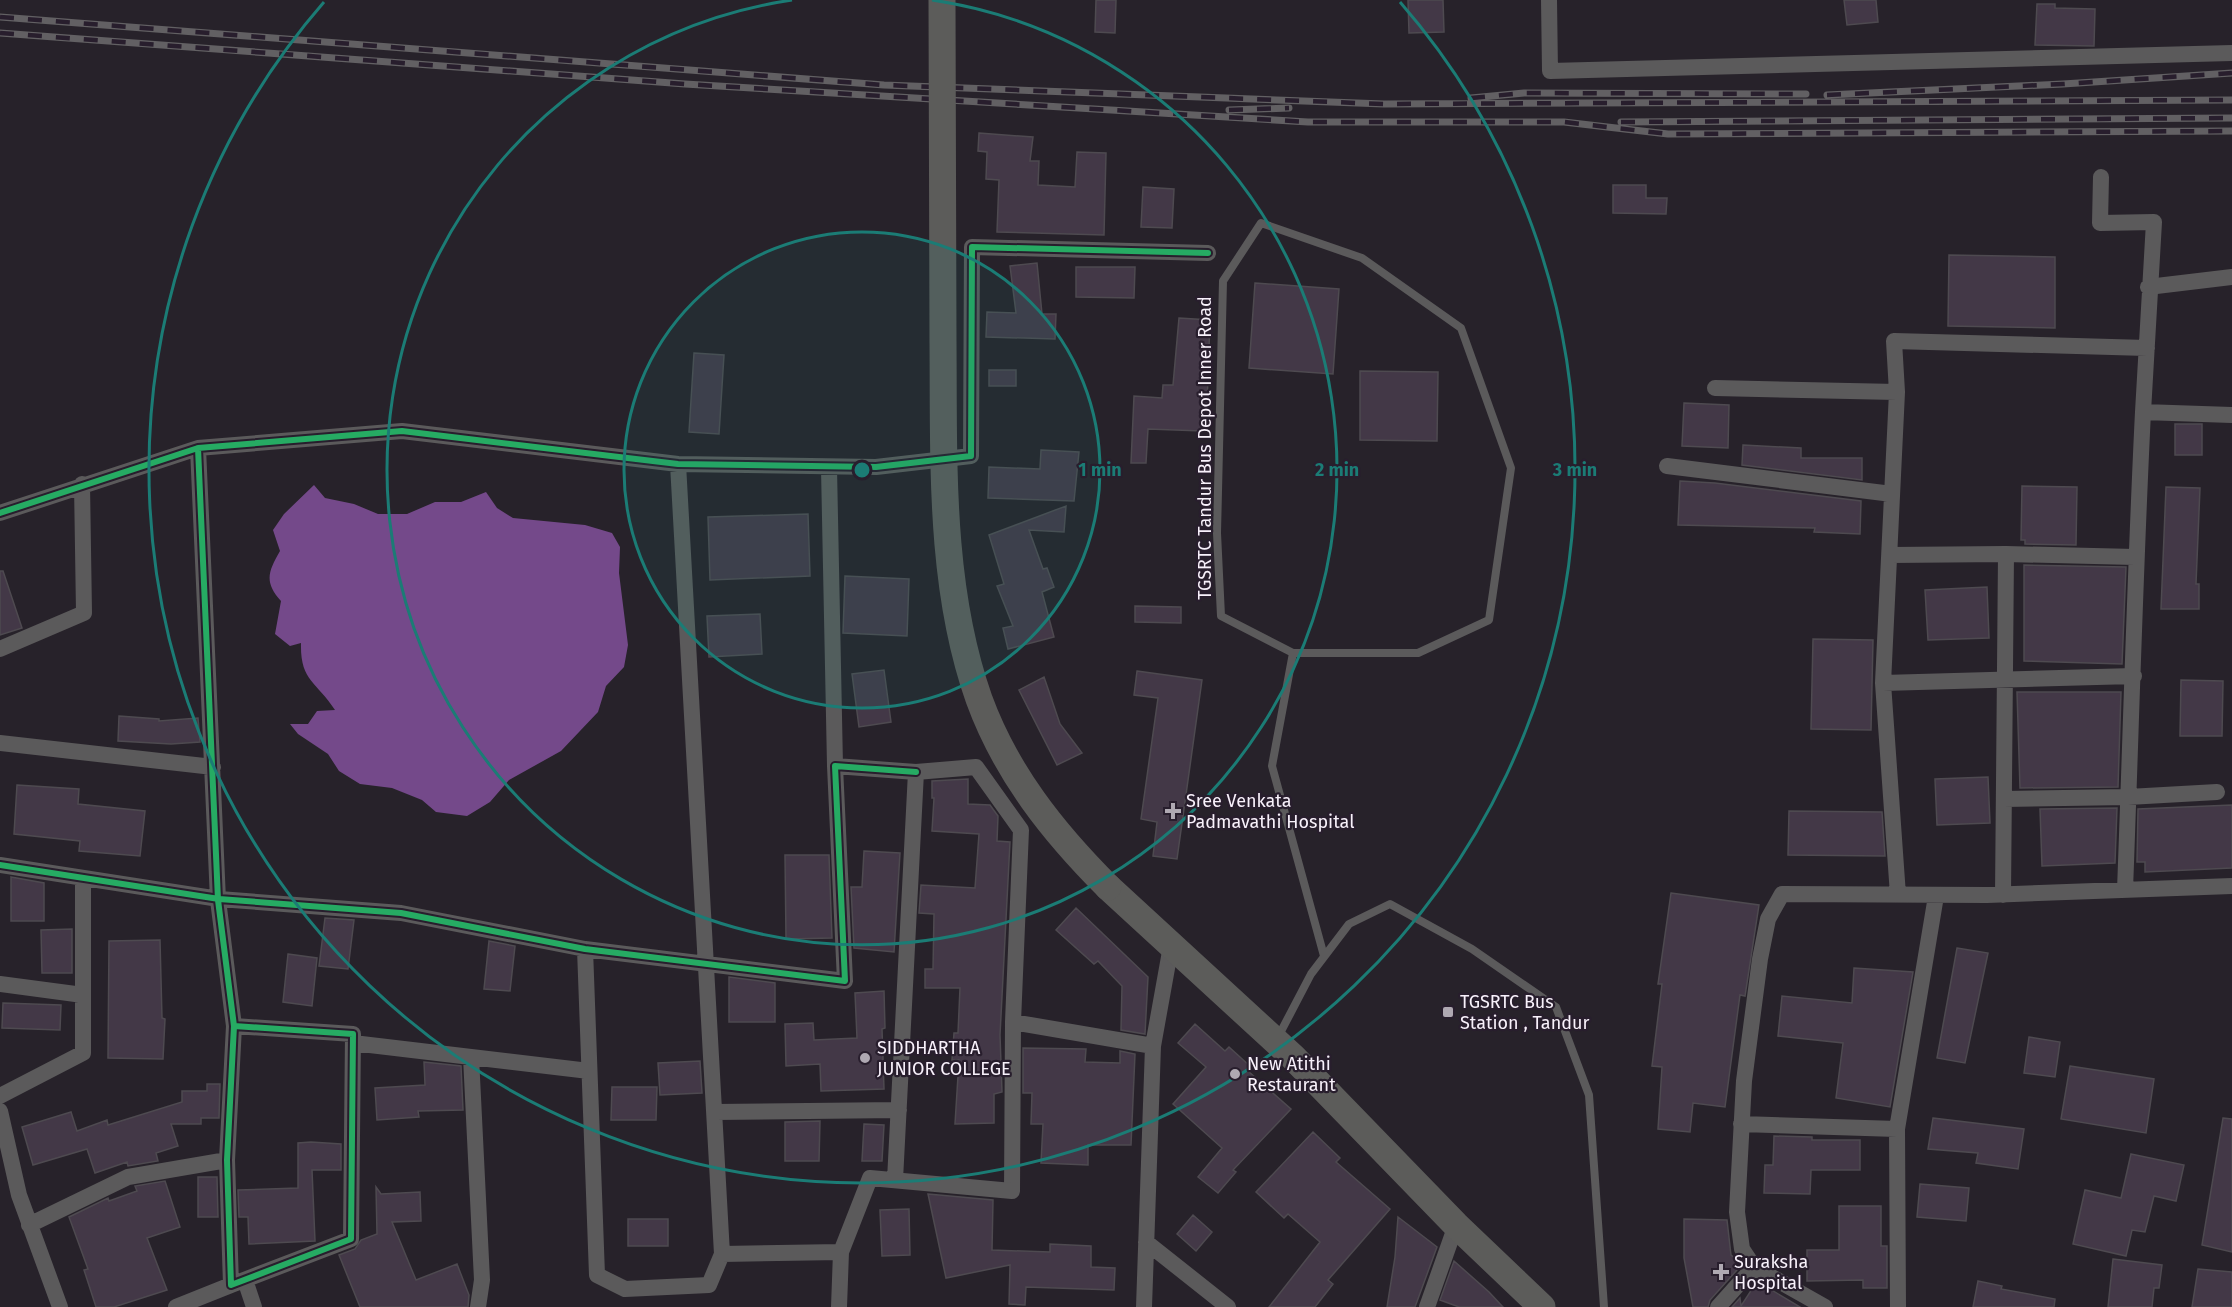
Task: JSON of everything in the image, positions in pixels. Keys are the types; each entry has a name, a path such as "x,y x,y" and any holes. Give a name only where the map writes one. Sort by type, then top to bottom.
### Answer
{"highway":[{"path":"942,0 944,412 954,604 977,691 1000,748 1048,822 1108,887 1276,1041 1456,1225 1542,1307"}],"street":[{"path":"1549,0 1550,71 2232,54"},
{"path":"2101,177 2100,224 2154,222 2148,287 2147,348 2135,557 2134,676 2125,890"},
{"path":"0,513 82,484 198,448 402,430 678,464 828,468 919,464 971,456 972,248 1208,253"},
{"path":"2148,287 2232,277"},
{"path":"1898,895 1883,683 1897,392 1894,341 2147,348"},
{"path":"1715,388 1897,392"},
{"path":"2143,412 2232,415"},
{"path":"198,448 219,899 234,1026 226,1160 238,1282 254,1307"},
{"path":"585,948 597,1275 625,1289 709,1285 722,1254 708,965 678,464"},
{"path":"1667,466 1892,494"},
{"path":"0,866 219,899 400,913 585,948 845,981 835,766 828,468"},
{"path":"0,649 84,613 82,484"},
{"path":"1890,555 2007,554 2135,557"},
{"path":"2003,895 2007,554"},
{"path":"1883,683 2134,676"},
{"path":"0,743 213,767"},
{"path":"835,766 916,772 976,767 1021,830 1013,1022 1012,1191 870,1178 840,1252 839,1307"},
{"path":"895,1180 916,772"},
{"path":"2004,799 2128,797 2217,792"},
{"path":"0,1095 83,1053 82,878"},
{"path":"1825,1307 1754,1267 1742,1249 1737,1212 1741,1124 1760,959 1768,919 1782,894 2003,895 2232,886"},
{"path":"1898,1307 1897,1129 1936,896"},
{"path":"1144,1307 1153,1046 1171,946"},
{"path":"0,984 83,995"},
{"path":"1013,1022 1153,1046"},
{"path":"176,1307 351,1239 352,1034 234,1026"},
{"path":"352,1043 590,1071"},
{"path":"471,1057 482,1280 478,1307"},
{"path":"715,1112 899,1110"},
{"path":"0,1111 19,1195 60,1307"},
{"path":"1741,1124 1897,1129"},
{"path":"30,1225 128,1177 226,1160"},
{"path":"1427,1307 1456,1225"},
{"path":"1146,1242 1228,1307"},
{"path":"722,1254 840,1252"},
{"path":"1718,1307 1754,1267"}],"lane":[{"name":"TGSRTC Tandur Bus Depot Inner Road","path":"1261,224 1362,258 1461,328 1511,468 1489,620 1418,653 1293,653 1221,616 1217,533 1223,281 1261,224"},
{"path":"1293,653 1272,766 1324,956"},
{"path":"1276,1041 1311,974 1349,924 1390,904 1472,949 1556,1007 1589,1095 1604,1307"}],"shaded area":[{"path":"314,485 325,498 354,504 378,514 407,514 435,502 461,502 486,492 497,508 513,518 585,525 612,533 620,547 619,573 628,645 624,667 606,686 598,712 561,751 509,780 490,802 467,816 436,812 422,800 392,788 360,784 339,771 328,754 298,734 290,724 308,724 317,711 335,710 306,673 301,656 301,643 290,646 275,634 281,601 270,582 271,571 280,551 273,530 284,514"}],"building":[{"path":"1096,0 1116,0 1115,33 1095,32"},
{"path":"1408,0 1443,0 1444,32 1409,33"},
{"path":"1844,0 1876,0 1878,22 1847,25"},
{"path":"2037,4 2055,4 2055,8 2095,9 2094,46 2035,45"},
{"path":"979,133 1033,137 1030,161 1039,161 1038,185 1075,187 1077,152 1106,153 1104,235 997,232 999,180 986,179 987,152 978,151"},
{"path":"1613,185 1646,185 1646,198 1667,198 1666,214 1613,213"},
{"path":"1143,187 1174,189 1172,228 1141,227"},
{"path":"1949,255 2055,257 2055,328 1948,326"},
{"path":"1037,263 1042,314 1056,314 1055,339 986,337 987,312 1016,313 1010,266"},
{"path":"1076,267 1135,267 1134,298 1076,297"},
{"path":"1255,283 1339,289 1333,374 1249,368"},
{"path":"1179,318 1210,320 1207,406 1203,406 1202,431 1148,429 1146,463 1131,463 1134,396 1162,398 1163,385 1173,385"},
{"path":"694,353 724,355 719,434 689,432"},
{"path":"989,370 1016,370 1016,386 989,386"},
{"path":"1360,371 1438,372 1437,441 1360,440"},
{"path":"1684,403 1729,405 1728,448 1682,446"},
{"path":"2175,424 2202,424 2202,455 2175,455"},
{"path":"1743,445 1801,448 1801,458 1862,458 1862,480 1742,465"},
{"path":"1041,450 1079,452 1074,501 988,498 989,467 1040,469"},
{"path":"1680,481 1715,483 1861,501 1860,534 1814,532 1815,528 1678,525"},
{"path":"2022,486 2077,487 2076,545 2025,544 2025,540 2021,540"},
{"path":"2166,487 2200,488 2196,584 2199,584 2199,609 2161,609"},
{"path":"1066,506 1064,532 1029,530 1043,569 1047,568 1054,587 1042,592 1054,637 1008,649 1003,628 1013,626 997,586 1004,584 989,535"},
{"path":"808,514 810,576 710,580 708,517"},
{"path":"2024,565 2126,567 2122,664 2024,661"},
{"path":"0,571 3,571 22,628 0,635"},
{"path":"845,576 909,579 907,636 843,633"},
{"path":"1987,587 1989,638 1928,640 1925,590"},
{"path":"1135,606 1181,607 1181,623 1135,622"},
{"path":"760,614 762,654 709,657 707,616"},
{"path":"1813,639 1873,640 1871,730 1811,729"},
{"path":"884,670 891,722 859,727 852,674"},
{"path":"1137,671 1202,680 1177,859 1153,856 1157,822 1141,819 1158,698 1134,695"},
{"path":"1044,677 1060,724 1082,753 1057,765 1019,690"},
{"path":"2181,680 2223,681 2222,736 2180,736"},
{"path":"2017,692 2121,692 2118,787 2020,788"},
{"path":"119,716 159,719 159,721 198,718 200,742 171,744 118,741"},
{"path":"1988,777 1990,823 1937,825 1935,779"},
{"path":"968,779 968,804 990,805 998,816 997,841 1010,842 1000,1035 1002,1092 994,1094 994,1123 955,1124 959,1060 952,1060 954,1033 958,1033 960,988 925,988 925,969 933,969 934,914 919,913 921,885 975,888 979,834 932,831 934,798 932,798 932,781"},
{"path":"17,785 79,789 78,804 145,811 140,856 79,851 80,841 14,834"},
{"path":"2232,805 2232,868 2145,872 2145,862 2137,862 2138,809"},
{"path":"2117,808 2115,863 2042,866 2040,809"},
{"path":"1789,811 1882,812 1885,856 1788,855"},
{"path":"864,851 900,853 894,952 854,948 851,887 862,887"},
{"path":"785,855 829,855 832,938 786,939"},
{"path":"11,877 44,883 44,921 11,921"},
{"path":"1671,893 1759,905 1745,996 1740,995 1725,1107 1693,1103 1690,1132 1658,1129 1662,1067 1652,1066 1662,984 1658,984"},
{"path":"1076,908 1148,977 1145,1034 1121,1030 1122,986 1098,961 1094,964 1056,930"},
{"path":"325,918 354,920 348,969 319,966"},
{"path":"72,929 72,973 42,973 41,930"},
{"path":"160,940 162,1018 165,1019 163,1059 108,1058 109,941"},
{"path":"489,941 515,946 510,991 484,989"},
{"path":"1957,948 1988,953 1965,1063 1937,1058"},
{"path":"288,954 317,958 312,1006 283,1002"},
{"path":"1854,968 1913,972 1890,1107 1836,1098 1843,1043 1778,1036 1782,996 1852,1003"},
{"path":"729,977 775,983 775,1022 729,1022"},
{"path":"884,991 885,1028 882,1029 884,1089 821,1091 820,1064 786,1066 785,1024 813,1023 814,1040 857,1038 855,993"},
{"path":"3,1003 61,1005 60,1030 2,1028"},
{"path":"1195,1024 1225,1051 1229,1047 1251,1067 1248,1071 1291,1109 1233,1170 1236,1172 1218,1193 1198,1177 1222,1148 1173,1104 1206,1067 1178,1043"},
{"path":"2029,1037 2060,1042 2055,1077 2024,1073"},
{"path":"1023,1048 1086,1049 1085,1062 1120,1063 1120,1051 1135,1054 1131,1145 1088,1145 1088,1165 1041,1163 1043,1124 1031,1124 1032,1093 1023,1093"},
{"path":"700,1061 702,1093 660,1095 658,1063"},
{"path":"424,1062 461,1066 463,1110 418,1111 419,1117 377,1120 375,1088 425,1085"},
{"path":"2070,1066 2154,1079 2146,1133 2061,1119"},
{"path":"207,1084 220,1084 219,1118 201,1118 201,1124 171,1124 178,1146 156,1153 158,1161 128,1166 127,1162 95,1173 87,1149 33,1165 22,1127 71,1112 77,1131 107,1120 108,1125 182,1102 182,1091 207,1091"},
{"path":"612,1087 657,1087 656,1120 611,1120"},
{"path":"1933,1118 2024,1129 2018,1169 1976,1163 1978,1153 1928,1149"},
{"path":"2223,1118 2232,1119 2232,1252 2202,1245"},
{"path":"820,1121 819,1161 785,1161 785,1122"},
{"path":"864,1124 884,1125 882,1161 862,1161"},
{"path":"1313,1132 1340,1158 1336,1162 1390,1209 1328,1280 1333,1284 1315,1307 1269,1307 1320,1242 1288,1214 1284,1218 1256,1192"},
{"path":"1774,1136 1812,1137 1812,1140 1860,1140 1860,1170 1811,1170 1810,1194 1764,1193 1765,1165 1773,1165"},
{"path":"298,1143 341,1144 341,1170 312,1170 315,1241 249,1244 248,1217 239,1217 238,1190 298,1188"},
{"path":"2131,1154 2184,1165 2176,1201 2154,1196 2145,1232 2132,1230 2126,1256 2073,1244 2085,1190 2121,1198"},
{"path":"198,1177 217,1177 218,1217 198,1217"},
{"path":"165,1181 180,1227 147,1238 167,1290 114,1307 96,1307 84,1270 88,1269 69,1217 108,1198 109,1201 137,1191 135,1186"},
{"path":"1920,1184 1969,1188 1966,1221 1917,1217"},
{"path":"376,1187 381,1194 420,1192 421,1221 392,1222 416,1280 457,1264 469,1295 468,1307 360,1307 339,1255 355,1249 361,1240 377,1234"},
{"path":"928,1194 993,1200 992,1250 1050,1252 1050,1244 1091,1246 1091,1267 1115,1268 1114,1290 1026,1287 1025,1305 1009,1304 1010,1265 946,1278"},
{"path":"1839,1206 1881,1206 1881,1246 1887,1246 1887,1288 1863,1288 1863,1280 1807,1281 1807,1250 1839,1250"},
{"path":"909,1209 910,1255 882,1256 880,1210"},
{"path":"1193,1215 1212,1232 1196,1251 1177,1234"},
{"path":"1398,1217 1437,1247 1415,1307 1387,1307 1395,1257"},
{"path":"628,1219 668,1219 668,1246 628,1246"},
{"path":"1684,1219 1727,1220 1731,1255 1736,1259 1737,1270 1710,1300 1708,1307 1693,1307 1684,1258"},
{"path":"2113,1259 2162,1265 2159,1288 2154,1288 2152,1307 2108,1307"},
{"path":"1454,1261 1503,1307 1459,1307 1440,1300"},
{"path":"2198,1269 2232,1272 2232,1307 2192,1307"},
{"path":"1978,1281 2002,1286 2001,1289 2055,1299 2054,1307 1973,1307"},
{"path":"1756,1283 1760,1283 1800,1307 1732,1307 1740,1298 1741,1306"}],"railway":[{"path":"0,17 884,85 1384,104 2232,100"},
{"path":"0,33 685,84 1308,122 1564,122 1668,134 2232,131"},
{"path":"1827,95 2063,84 2232,73"},
{"path":"1471,98 1524,93 1806,94"},
{"path":"1229,110 1289,108"},
{"path":"1621,122 2232,118"}],"cycle path":[{"path":"0,513 198,448 402,431 678,464 876,467 971,456 972,247 1208,253"},
{"path":"198,448 218,900 234,1026 227,1160 231,1285 351,1239 353,1034 234,1026"},
{"path":"0,865 219,899 401,913 585,949 845,981 835,766 916,772"}],"place":[{"name":"Sree Venkata Padmavathi Hospital","path":"1173,811"},
{"name":"TGSRTC Bus Station , Tandur","path":"1448,1012"},
{"name":"SIDDHARTHA JUNIOR COLLEGE","path":"865,1058"},
{"name":"New Atithi Restaurant","path":"1235,1074"},
{"name":"Suraksha Hospital","path":"1721,1272"}]}
